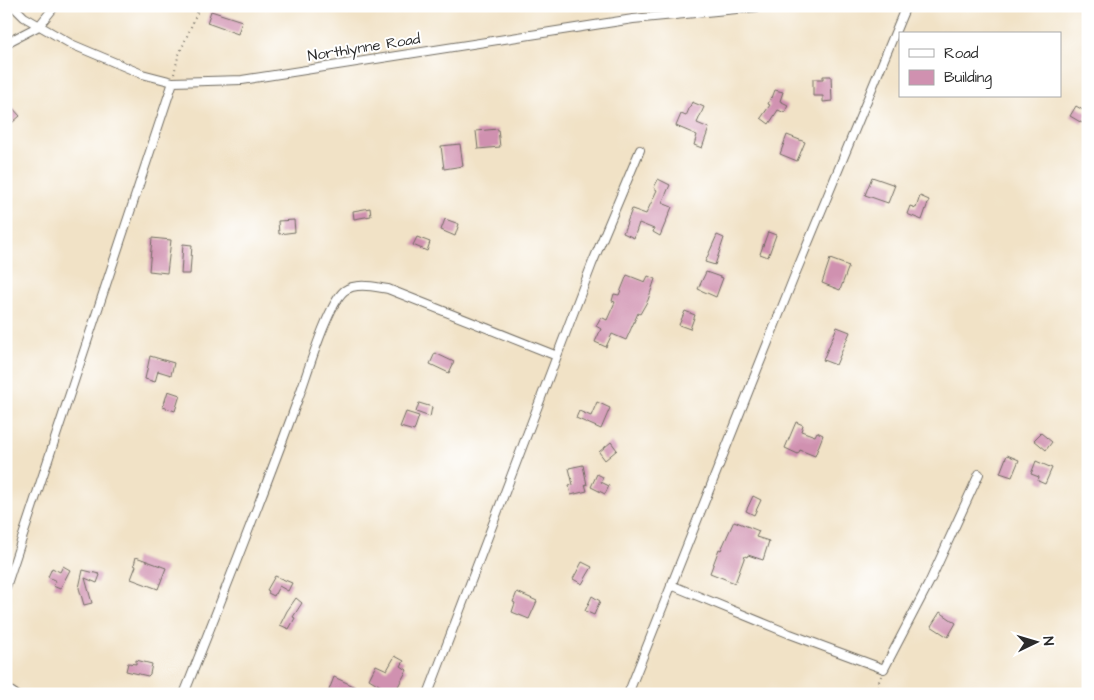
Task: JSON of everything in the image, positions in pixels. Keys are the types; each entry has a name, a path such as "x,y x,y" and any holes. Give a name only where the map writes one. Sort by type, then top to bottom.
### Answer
{"street":[{"name":"Northlynne Road","path":"13,6 24,17 71,44 142,74 173,82 242,80 624,20 704,9 768,6"},
{"path":"6,45 39,26 56,6"},
{"path":"628,694 794,278 906,6"},
{"path":"6,588 173,82"},
{"path":"428,694 592,264 640,150"},
{"path":"184,694 318,342 339,297 346,290 354,287 368,286 388,289 557,356"},
{"path":"671,585 790,634 884,669 930,581 979,474"},
{"path":"6,688 15,694"}],"path":[{"path":"173,82 178,56 200,6"},
{"path":"883,694 878,687 884,669"}],"building":[{"path":"211,11 242,21 238,34 207,23"},
{"path":"823,76 831,76 832,101 823,102 823,96 813,96 813,79 823,79"},
{"path":"775,90 783,92 780,101 788,105 785,113 778,110 769,124 761,118 770,105 768,104"},
{"path":"692,102 704,107 697,123 709,128 702,148 694,145 697,135 676,126 681,114 686,116"},
{"path":"10,105 20,116 6,128 6,109"},
{"path":"1076,106 1088,113 1082,123 1070,116"},
{"path":"498,129 500,147 478,149 476,131"},
{"path":"787,135 805,142 797,161 780,154"},
{"path":"460,144 463,166 444,169 441,146"},
{"path":"872,177 895,185 888,203 865,195"},
{"path":"658,179 670,185 662,203 672,207 660,236 653,232 654,229 639,223 634,238 623,233 632,209 646,214 657,190 654,188"},
{"path":"920,196 929,200 922,220 907,214 910,206 916,208"},
{"path":"370,208 371,216 354,219 353,211"},
{"path":"445,219 459,224 455,236 441,230"},
{"path":"294,220 295,232 279,234 278,221"},
{"path":"768,232 776,235 768,257 760,254"},
{"path":"717,235 724,238 715,265 705,262"},
{"path":"417,237 430,242 427,251 413,245"},
{"path":"152,238 171,240 167,273 149,271"},
{"path":"183,244 192,245 190,274 181,274"},
{"path":"830,259 849,266 840,290 822,283"},
{"path":"706,272 723,278 716,297 698,289"},
{"path":"627,275 645,282 648,276 655,279 648,300 640,314 638,313 626,340 612,334 606,347 595,342 601,329 596,326 601,317 607,320 615,302 612,301 614,294 619,295"},
{"path":"685,311 695,315 690,329 679,325"},
{"path":"837,327 850,332 836,365 823,360"},
{"path":"435,353 454,362 449,373 430,364"},
{"path":"150,356 174,363 171,375 158,371 155,382 145,379"},
{"path":"168,391 180,395 175,411 163,407"},
{"path":"597,402 610,408 601,429 576,418 579,411 591,416"},
{"path":"419,403 432,407 430,417 416,412"},
{"path":"406,412 419,416 414,431 400,427"},
{"path":"796,422 803,425 801,431 815,436 817,432 823,435 815,456 800,450 798,454 785,448"},
{"path":"1041,433 1052,442 1046,450 1034,440"},
{"path":"611,442 617,450 605,460 599,452"},
{"path":"1007,455 1019,460 1012,477 1000,473"},
{"path":"1036,461 1052,468 1045,484 1038,481 1039,477 1031,474"},
{"path":"583,465 587,491 571,495 569,486 573,485 569,468"},
{"path":"597,474 603,477 601,482 609,486 605,494 591,487"},
{"path":"753,496 761,500 754,515 746,511"},
{"path":"734,521 759,531 756,537 769,541 763,560 748,555 747,557 745,556 735,583 710,573 719,549 721,550"},
{"path":"136,557 166,568 158,589 131,579 136,566 134,565"},
{"path":"582,562 592,567 582,584 573,579"},
{"path":"63,566 70,570 60,589 53,586 56,581 48,577 52,568 60,572"},
{"path":"83,570 100,575 97,583 85,578 92,603 84,605 79,588"},
{"path":"275,576 292,583 288,591 279,586 274,596 268,593 269,591 267,590"},
{"path":"517,592 537,601 529,619 512,612"},
{"path":"592,596 600,601 594,615 585,611"},
{"path":"296,598 302,603 293,617 295,618 289,629 280,625"},
{"path":"940,612 956,623 948,637 931,626"},
{"path":"395,656 404,661 401,666 407,670 396,690 391,687 389,691 369,679 376,665 387,670"},
{"path":"136,660 152,664 148,676 126,671 128,663 136,664"},
{"path":"334,677 356,687 353,694 337,694 329,690"}]}
